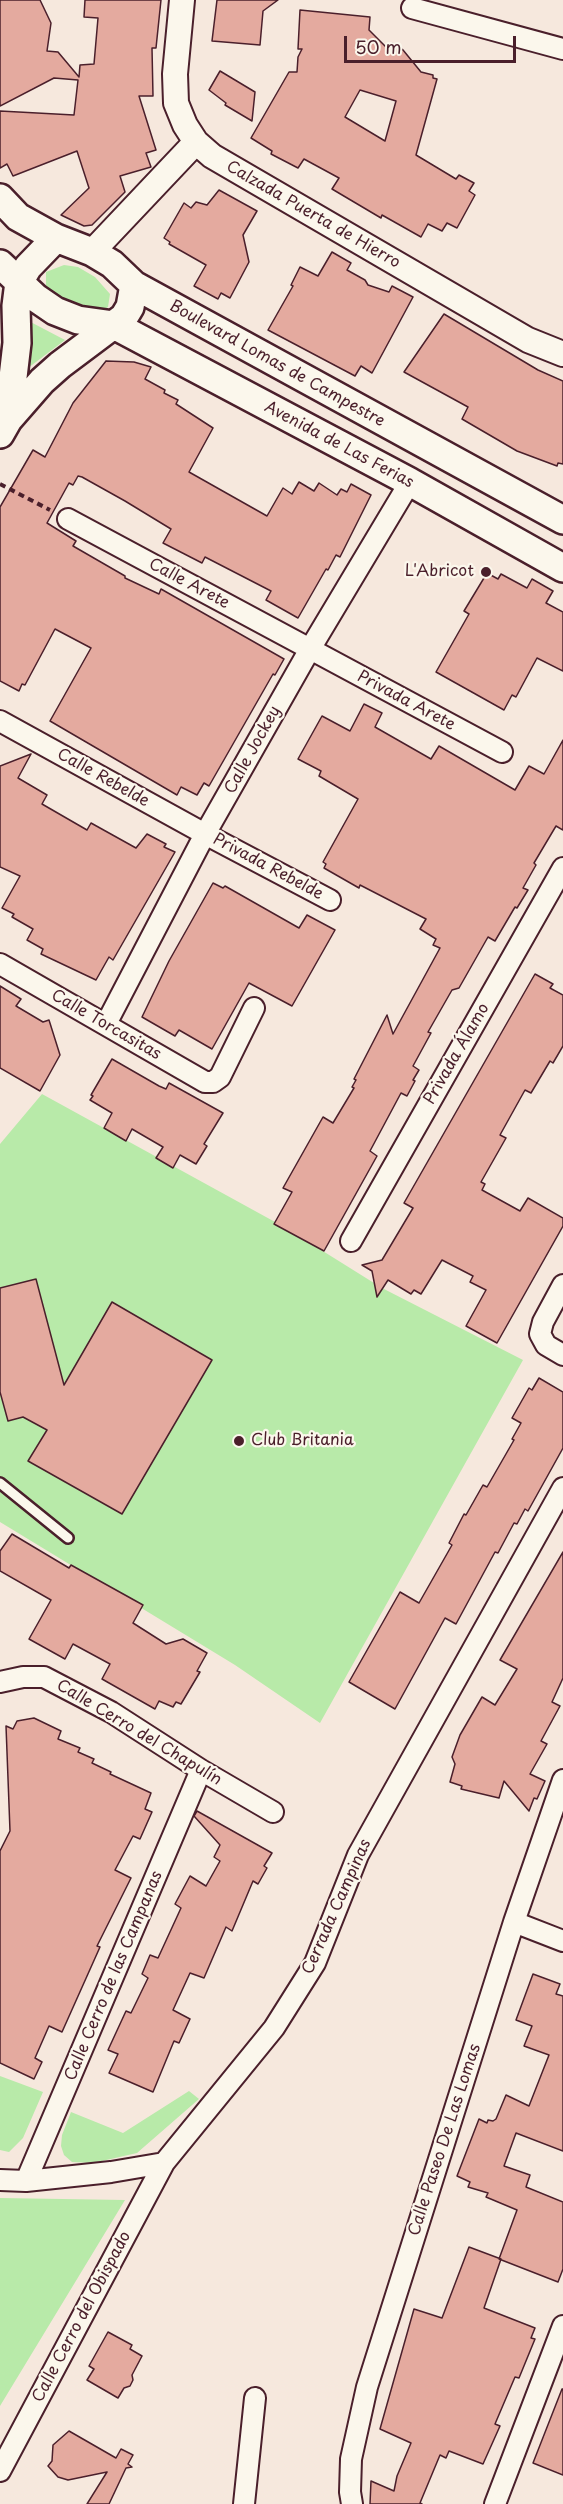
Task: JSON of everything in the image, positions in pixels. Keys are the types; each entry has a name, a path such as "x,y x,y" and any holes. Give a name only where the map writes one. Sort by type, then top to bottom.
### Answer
{"main road":[{"name":"Boulevard Lomas de Campestre","path":"0,198 9,217 92,252 112,264 134,285 563,520"},
{"path":"10,273 28,267 56,238"},
{"path":"10,273 36,298 55,311 78,320 114,325"},
{"path":"4,427 17,343 16,306 10,273"},
{"path":"4,427 42,381 60,364 124,317 130,307 134,285"},
{"name":"Avenida de Las Ferias","path":"114,325 410,482 563,568"}],"street":[{"name":"Calzada Puerta de Hierro","path":"182,0 175,75 176,102 196,142 212,156 528,340 563,354"},
{"path":"412,8 563,49"},
{"path":"92,252 196,142"},
{"name":"Calle Jockey","path":"106,1024 205,834 310,649 410,482"},
{"name":"Calle Arete","path":"69,519 310,649"},
{"name":"Privada Arete","path":"310,649 502,753"},
{"name":"Calle Rebelde","path":"0,721 205,834"},
{"name":"Privada Rebelde","path":"205,834 330,900"},
{"name":"Privada Álamo","path":"351,1241 563,868"},
{"name":"Calle Torcasitas","path":"0,964 205,1082 213,1082 220,1077 254,1008"},
{"path":"563,1285 543,1322 540,1334 546,1345 563,1355"},
{"name":"Cerrada Campinas","path":"164,2163 274,2028 315,1963 358,1854 563,1488"},
{"name":"Calle Cerro del Chapulín","path":"0,1682 23,1677 45,1677 111,1712 201,1770 273,1812"},
{"name":"Calle Cerro de las Campanas","path":"26,2181 201,1770"},
{"name":"Calle Paseo De Las Lomas","path":"352,2504 351,2459 367,2387 514,1922 563,1780"},
{"path":"514,1922 563,1941"},
{"path":"0,2180 26,2181 111,2172 164,2163"},
{"name":"Calle Cerro del Obispado","path":"0,2471 164,2163"},
{"path":"495,2504 563,2326"},
{"path":"244,2504 255,2398"}],"lane":[{"path":"0,1483 68,1538"}],"path":[{"path":"0,484 69,519"}],"green space":[{"path":"64,265 78,267 95,277 110,294 108,307 101,311 81,314 54,300 46,288 46,272"},
{"path":"23,318 65,340 28,368"},
{"name":"Club Britania","path":"42,1094 286,1228 382,1288 523,1360 320,1723 235,1665 0,1522 0,1144"},
{"path":"0,2076 43,2092 23,2138 9,2152 0,2150"},
{"path":"189,2091 199,2099 137,2153 93,2163 72,2162 64,2155 61,2146 62,2135 71,2112 123,2133"},
{"path":"0,2198 125,2200 0,2406"}],"building":[{"path":"0,0 40,0 51,23 47,51 58,52 79,77 80,65 94,64 98,18 84,17 85,0 161,0 156,48 152,48 153,96 139,96 156,150 146,153 151,167 120,176 125,192 92,225 84,226 61,215 89,188 77,151 13,176 7,164 0,168 0,111 74,115 78,80 54,78 0,106"},
{"path":"217,0 278,0 263,11 260,45 212,41"},
{"path":"300,10 370,17 369,30 386,47 392,43 403,50 421,72 433,75 433,78 437,79 416,155 456,179 459,175 474,183 469,191 475,195 457,228 447,223 442,231 428,224 421,237 382,215 381,218 332,189 339,178 304,159 298,168 271,154 272,151 251,138 289,72 297,72 298,57 302,49 298,49","holes":["360,90 396,101 385,141 345,117"]},
{"path":"220,71 255,92 252,121 225,105 226,103 209,90"},
{"path":"219,190 257,211 243,235 249,262 230,298 221,293 218,299 194,286 206,265 169,244 170,242 164,238 184,203 191,208 196,202 207,205"},
{"path":"332,252 351,263 347,270 365,280 368,285 389,292 392,286 413,297 372,373 361,366 355,376 268,330 293,286 291,285 300,267 318,276"},
{"path":"444,314 538,370 563,381 563,464 558,463 557,466 517,451 462,419 468,407 404,372"},
{"path":"106,361 134,362 151,367 145,379 165,390 164,393 178,400 176,404 213,428 189,472 267,516 283,488 292,494 299,482 314,491 319,483 337,495 341,489 347,492 351,484 371,495 340,557 336,555 328,570 326,569 298,618 266,600 271,591 205,557 202,563 163,543 171,529 125,501 82,477 78,476 73,485 69,483 47,523 76,541 73,546 125,578 159,594 161,589 284,659 275,675 273,674 209,786 204,783 197,795 181,787 177,795 50,721 91,648 55,629 25,685 22,684 19,691 0,681 0,507 33,450 45,457 73,403"},
{"path":"487,573 498,579 501,574 527,588 532,579 553,591 546,603 563,612 563,671 537,658 516,697 512,695 504,710 436,672 469,614 464,611"},
{"path":"364,704 382,713 375,727 431,759 439,746 515,790 529,766 544,774 563,740 563,830 556,826 534,863 536,865 523,888 528,890 517,908 515,907 495,941 488,937 459,988 452,990 428,1032 431,1033 413,1066 419,1070 413,1080 415,1081 407,1096 401,1093 370,1151 377,1156 324,1251 274,1224 292,1192 283,1188 323,1117 333,1123 354,1088 352,1087 356,1080 354,1079 387,1015 393,1034 440,948 433,945 436,939 420,929 426,919 360,885 359,888 324,868 326,864 323,862 358,799 319,776 321,771 298,759 322,716 350,731"},
{"path":"31,754 18,778 47,795 42,804 87,830 91,823 136,848 147,834 166,844 164,847 175,852 113,960 109,957 96,980 41,954 43,949 27,940 33,929 12,917 14,914 2,908 20,876 0,867 0,766"},
{"path":"213,883 223,888 225,886 299,928 307,915 335,930 292,1006 249,983 212,1049 179,1030 175,1036 142,1017 169,961"},
{"path":"535,974 553,984 550,988 563,995 563,1046 553,1063 550,1061 531,1093 525,1090 500,1135 506,1138 481,1182 485,1184 482,1190 520,1211 528,1198 563,1218 563,1226 497,1343 466,1326 486,1290 470,1282 473,1276 442,1260 421,1294 414,1290 411,1294 388,1280 377,1297 372,1271 362,1265 382,1260 413,1208 404,1203"},
{"path":"0,986 21,999 16,1006 43,1022 49,1020 60,1055 40,1091 0,1068"},
{"path":"112,1059 159,1086 166,1089 169,1083 223,1113 204,1144 207,1146 196,1164 180,1155 173,1168 156,1158 163,1147 132,1129 126,1141 104,1128 112,1113 90,1100"},
{"path":"36,1279 64,1385 112,1302 212,1360 122,1514 28,1461 47,1430 23,1417 8,1421 0,1392 0,1288"},
{"path":"539,1378 563,1392 563,1448 528,1511 525,1509 517,1524 514,1523 498,1553 495,1552 456,1624 445,1618 395,1709 349,1682 400,1592 419,1603 452,1545 449,1543 464,1514 466,1515 483,1485 487,1487 514,1440 512,1439 521,1423 512,1418 529,1388 532,1390"},
{"path":"12,1534 69,1568 71,1565 143,1605 133,1623 166,1644 183,1639 207,1653 197,1671 200,1672 181,1704 176,1702 173,1707 159,1701 155,1709 102,1679 110,1664 73,1644 65,1659 29,1639 51,1600 0,1571 0,1551"},
{"path":"563,1552 563,1678 552,1702 560,1706 541,1741 547,1744 530,1774 545,1781 529,1811 504,1781 499,1798 461,1789 462,1786 450,1782 455,1764 452,1757 460,1735 482,1697 495,1705 517,1669 500,1660"},
{"path":"34,1718 61,1731 58,1739 80,1748 78,1752 94,1759 92,1763 151,1793 145,1809 152,1812 140,1839 133,1836 115,1870 131,1878 97,1946 100,1947 62,2032 49,2026 35,2058 42,2062 34,2079 0,2063 0,1851 10,1831 6,1726 13,1729 17,1721"},
{"path":"197,1811 272,1853 264,1866 267,1868 258,1884 253,1881 232,1931 226,1927 204,1978 190,1973 173,2010 190,2019 179,2043 174,2041 153,2092 109,2073 118,2054 108,2050 126,2011 131,2013 148,1978 142,1974 150,1955 158,1958 181,1908 175,1904 190,1876 206,1886 220,1861 214,1857 220,1845 194,1816"},
{"path":"533,1974 560,1984 556,1994 563,1996 563,2151 516,2133 504,2166 530,2175 526,2187 563,2202 563,2269 558,2282 499,2259 517,2210 486,2197 488,2193 468,2187 470,2182 457,2176 479,2119 487,2123 488,2120 496,2119 506,2095 529,2106 549,2055 524,2046 532,2026 516,2020"},
{"path":"469,2247 501,2259 484,2308 535,2328 531,2338 535,2339 519,2378 515,2377 495,2424 500,2426 483,2464 449,2451 446,2458 440,2455 420,2503 422,2504 370,2504 371,2481 394,2491 397,2476 411,2443 380,2429 414,2309 442,2318"},
{"path":"108,2332 132,2345 130,2349 142,2356 132,2375 133,2380 130,2386 124,2388 118,2398 87,2380 94,2369 89,2366"},
{"path":"563,2389 563,2475 533,2463"},
{"path":"69,2431 116,2458 121,2449 133,2455 128,2464 132,2467 126,2468 109,2504 87,2504 107,2472 68,2480 58,2477 48,2466 52,2461 53,2445"}],"place":[{"name":"L'Abricot","path":"486,572"},
{"name":"Club Britania","path":"239,1441"}]}
